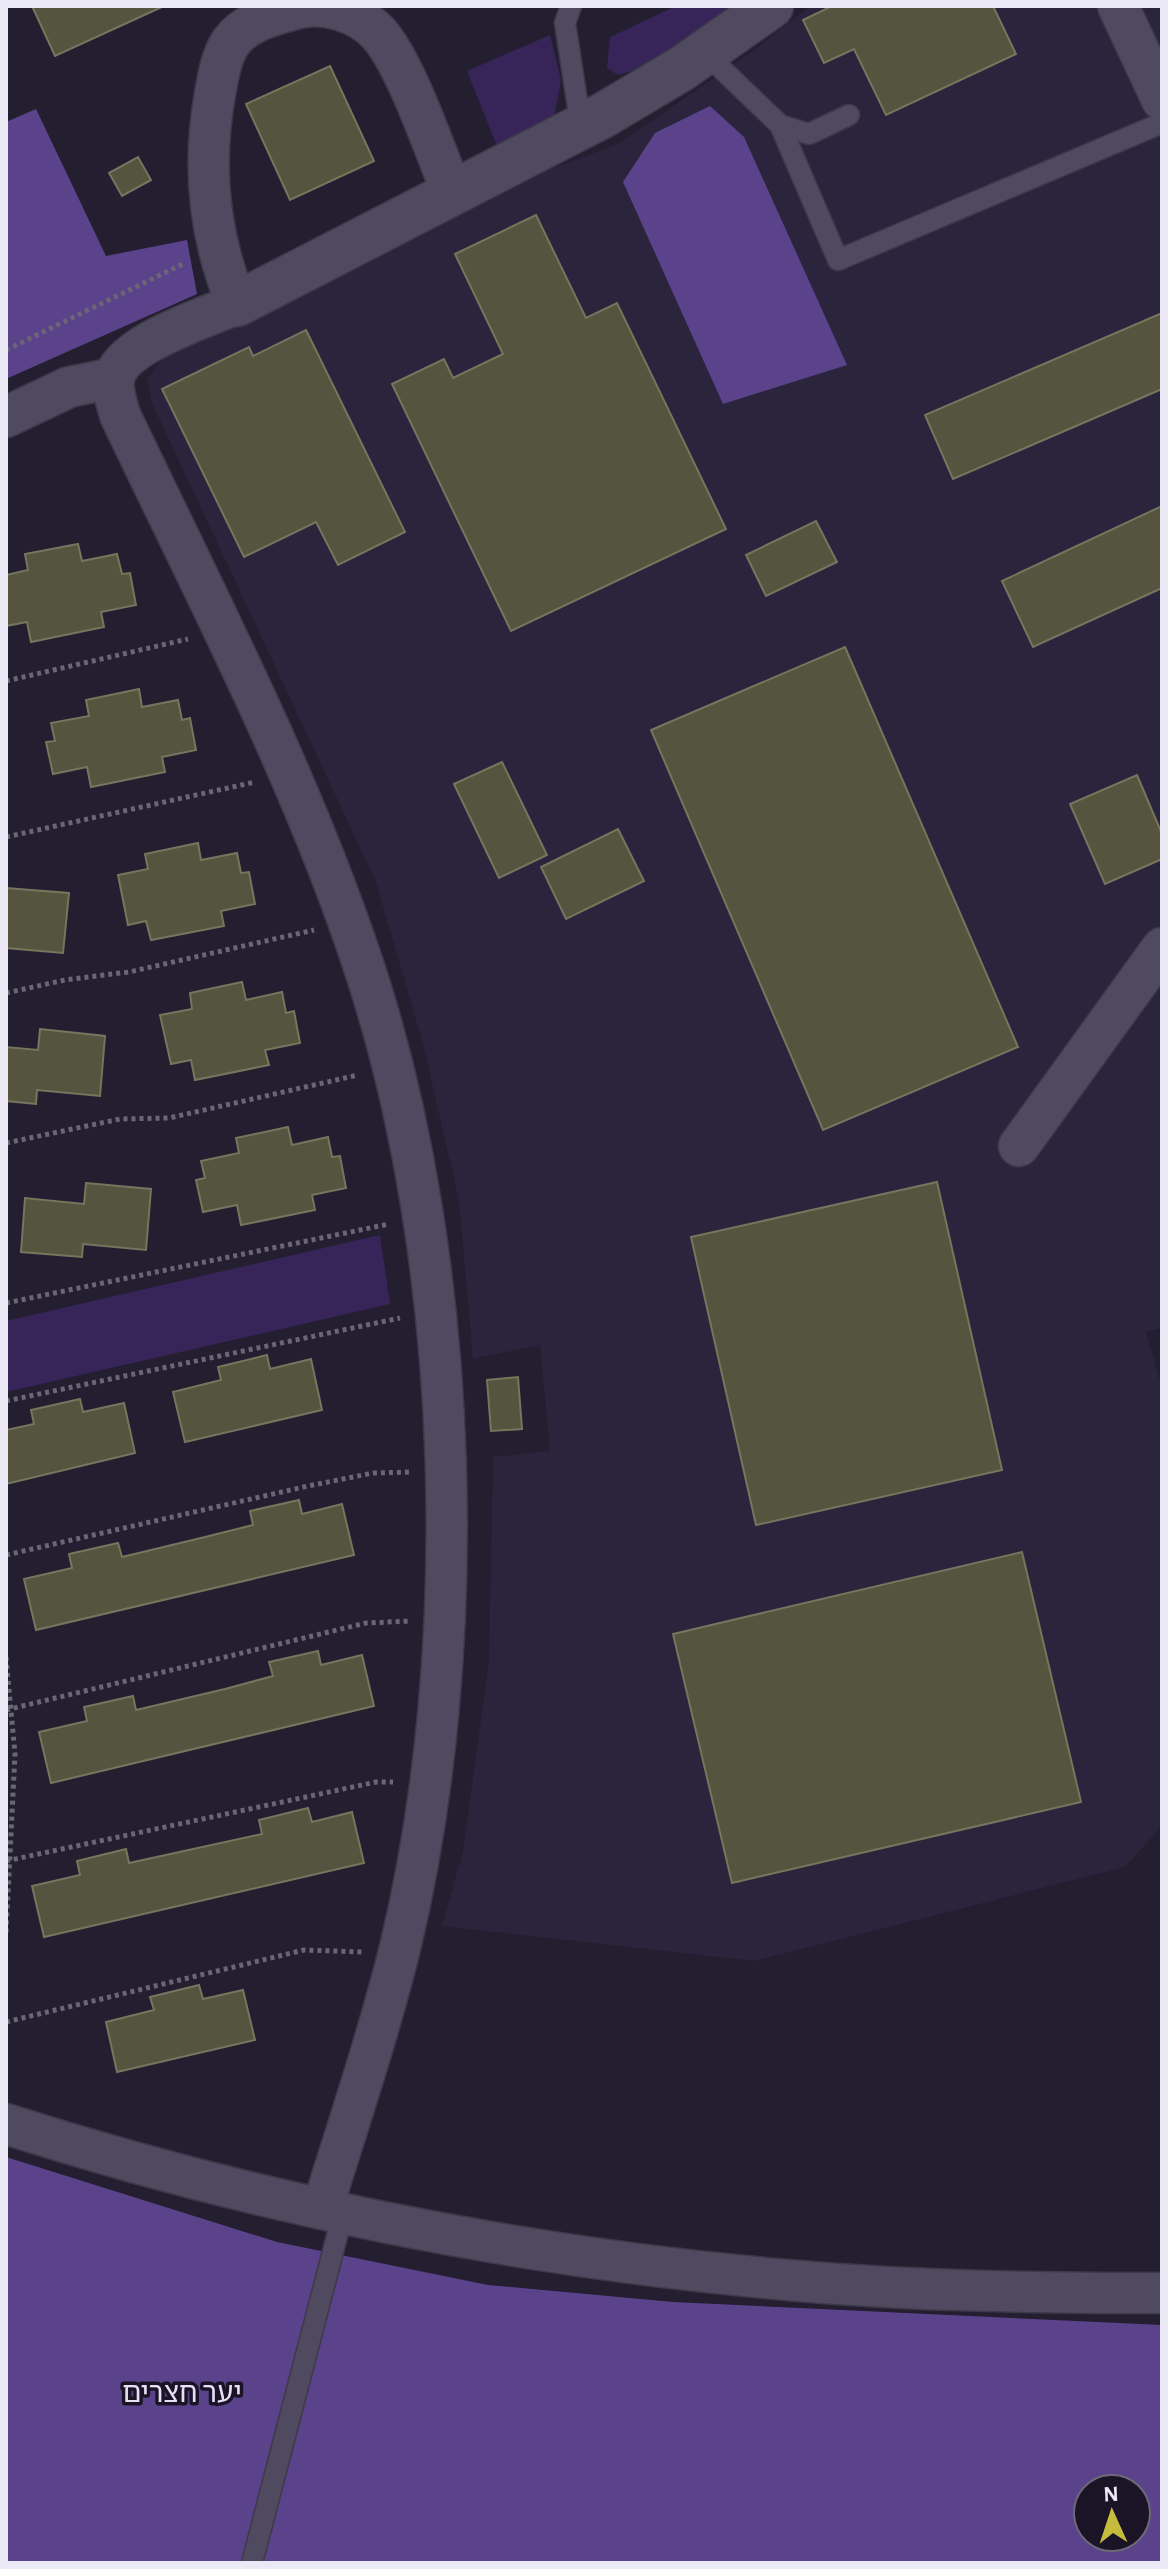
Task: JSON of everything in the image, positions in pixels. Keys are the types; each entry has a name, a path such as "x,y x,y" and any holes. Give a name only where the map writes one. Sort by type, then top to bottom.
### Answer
{"street":[{"path":"237,304 218,247 208,164 219,70 232,42 248,26 304,6 328,7 357,16 378,33 395,57 453,194"},
{"path":"332,2211 398,1953 428,1782 444,1619 445,1471 434,1316 421,1218 391,1067 349,922 289,775 120,415 114,378 123,360 139,348 237,304 581,127 705,53 771,6"},
{"path":"1118,6 1162,100"},
{"path":"6,417 69,387 114,378"},
{"path":"1019,1146 1162,948"},
{"path":"6,2124 196,2179 332,2211 418,2229 577,2254 787,2280 1017,2292 1162,2293"}],"lane":[{"path":"571,6 565,23 581,127"},
{"path":"705,53 780,125 838,260 1162,123"},
{"path":"780,125 809,134 849,115"},
{"path":"252,2563 332,2211"}],"path":[{"path":"6,350 218,247"},
{"path":"6,681 222,631"},
{"path":"6,837 289,775"},
{"path":"6,993 65,980 129,972 349,922"},
{"path":"6,1143 120,1119 169,1118 391,1067"},
{"path":"6,1303 421,1218"},
{"path":"6,1401 391,1319 434,1316"},
{"path":"6,1555 373,1473 445,1471"},
{"path":"10,1709 366,1623 444,1619"},
{"path":"6,1657 15,1754 6,1934"},
{"path":"8,1860 376,1782 428,1782"},
{"path":"6,2022 304,1950 398,1953"}],"shaded area":[{"path":"676,6 737,6 644,67 618,75 607,68 610,37"},
{"path":"810,6 1162,6 1162,1328 1146,1332 1162,1387 1162,1826 1125,1867 754,1961 442,1926 463,1851 489,1660 493,1457 550,1451 540,1345 473,1359 459,1201 423,1044 376,882 151,401 147,380 166,353 534,175 618,144 754,50"},
{"path":"550,35 561,80 554,118 498,149 467,71"},
{"path":"380,1235 390,1304 6,1392 6,1321"}],"green space":[{"path":"710,106 744,137 847,365 723,404 623,182 655,133"},
{"path":"36,109 106,256 187,240 197,294 6,379 6,122"},
{"name":"יער חצרים","path":"6,2157 277,2242 488,2285 673,2302 1162,2325 1162,2563 6,2563"}],"building":[{"path":"32,6 164,6 55,56"},
{"path":"832,6 993,6 1016,54 886,115 854,49 824,63 803,20"},
{"path":"330,66 374,161 290,200 246,104"},
{"path":"138,157 151,180 122,196 109,173"},
{"path":"536,215 586,318 617,303 726,529 511,631 392,384 444,359 453,378 503,354 455,254"},
{"path":"1162,313 1162,389 953,479 925,415"},
{"path":"306,330 405,532 338,565 316,522 244,557 162,389 249,347 253,356"},
{"path":"1162,506 1162,588 1033,647 1002,581"},
{"path":"816,521 837,562 766,596 746,555"},
{"path":"78,544 82,561 117,554 122,574 130,573 136,605 101,612 104,627 31,642 27,622 6,626 6,575 28,570 25,554"},
{"path":"845,647 1018,1047 823,1130 651,730"},
{"path":"139,689 142,707 178,700 182,720 190,718 196,750 162,757 165,772 91,787 87,767 53,774 46,742 55,741 51,723 89,716 86,700"},
{"path":"502,762 547,855 499,878 454,784"},
{"path":"1137,775 1162,834 1162,859 1105,884 1070,804"},
{"path":"618,829 644,881 566,919 541,867"},
{"path":"198,843 201,860 237,853 241,873 249,872 255,904 221,911 224,926 151,940 146,921 128,925 118,875 148,869 145,854"},
{"path":"6,888 69,893 63,953 6,948"},
{"path":"242,982 246,1000 282,992 286,1013 294,1011 300,1043 265,1050 269,1065 195,1080 191,1060 171,1064 160,1015 192,1009 190,993"},
{"path":"40,1029 105,1036 100,1096 37,1090 36,1104 6,1101 6,1047 38,1050"},
{"path":"288,1127 292,1145 328,1137 332,1157 340,1156 346,1188 312,1195 315,1210 241,1225 237,1205 203,1212 196,1180 205,1178 201,1161 239,1153 236,1138"},
{"path":"937,1182 1002,1470 756,1525 691,1237"},
{"path":"86,1183 151,1189 146,1250 83,1244 82,1257 21,1252 25,1198 84,1204"},
{"path":"267,1355 270,1369 311,1359 322,1410 185,1442 173,1392 221,1380 218,1367"},
{"path":"518,1377 522,1429 491,1431 487,1380"},
{"path":"80,1399 83,1412 124,1403 135,1453 6,1484 6,1430 34,1424 31,1410"},
{"path":"299,1500 302,1514 342,1504 354,1555 36,1630 24,1579 72,1568 69,1554 118,1543 122,1557 253,1525 250,1511"},
{"path":"1022,1552 1081,1802 732,1883 673,1634"},
{"path":"318,1651 321,1665 362,1655 374,1706 51,1783 39,1732 87,1721 84,1707 133,1696 136,1710 225,1689 273,1676 269,1662"},
{"path":"308,1808 312,1822 352,1812 364,1863 44,1937 32,1886 80,1875 77,1861 126,1849 129,1863 262,1834 259,1820"},
{"path":"199,1985 203,1999 243,1990 255,2040 117,2072 106,2022 154,2010 150,1997"}]}
